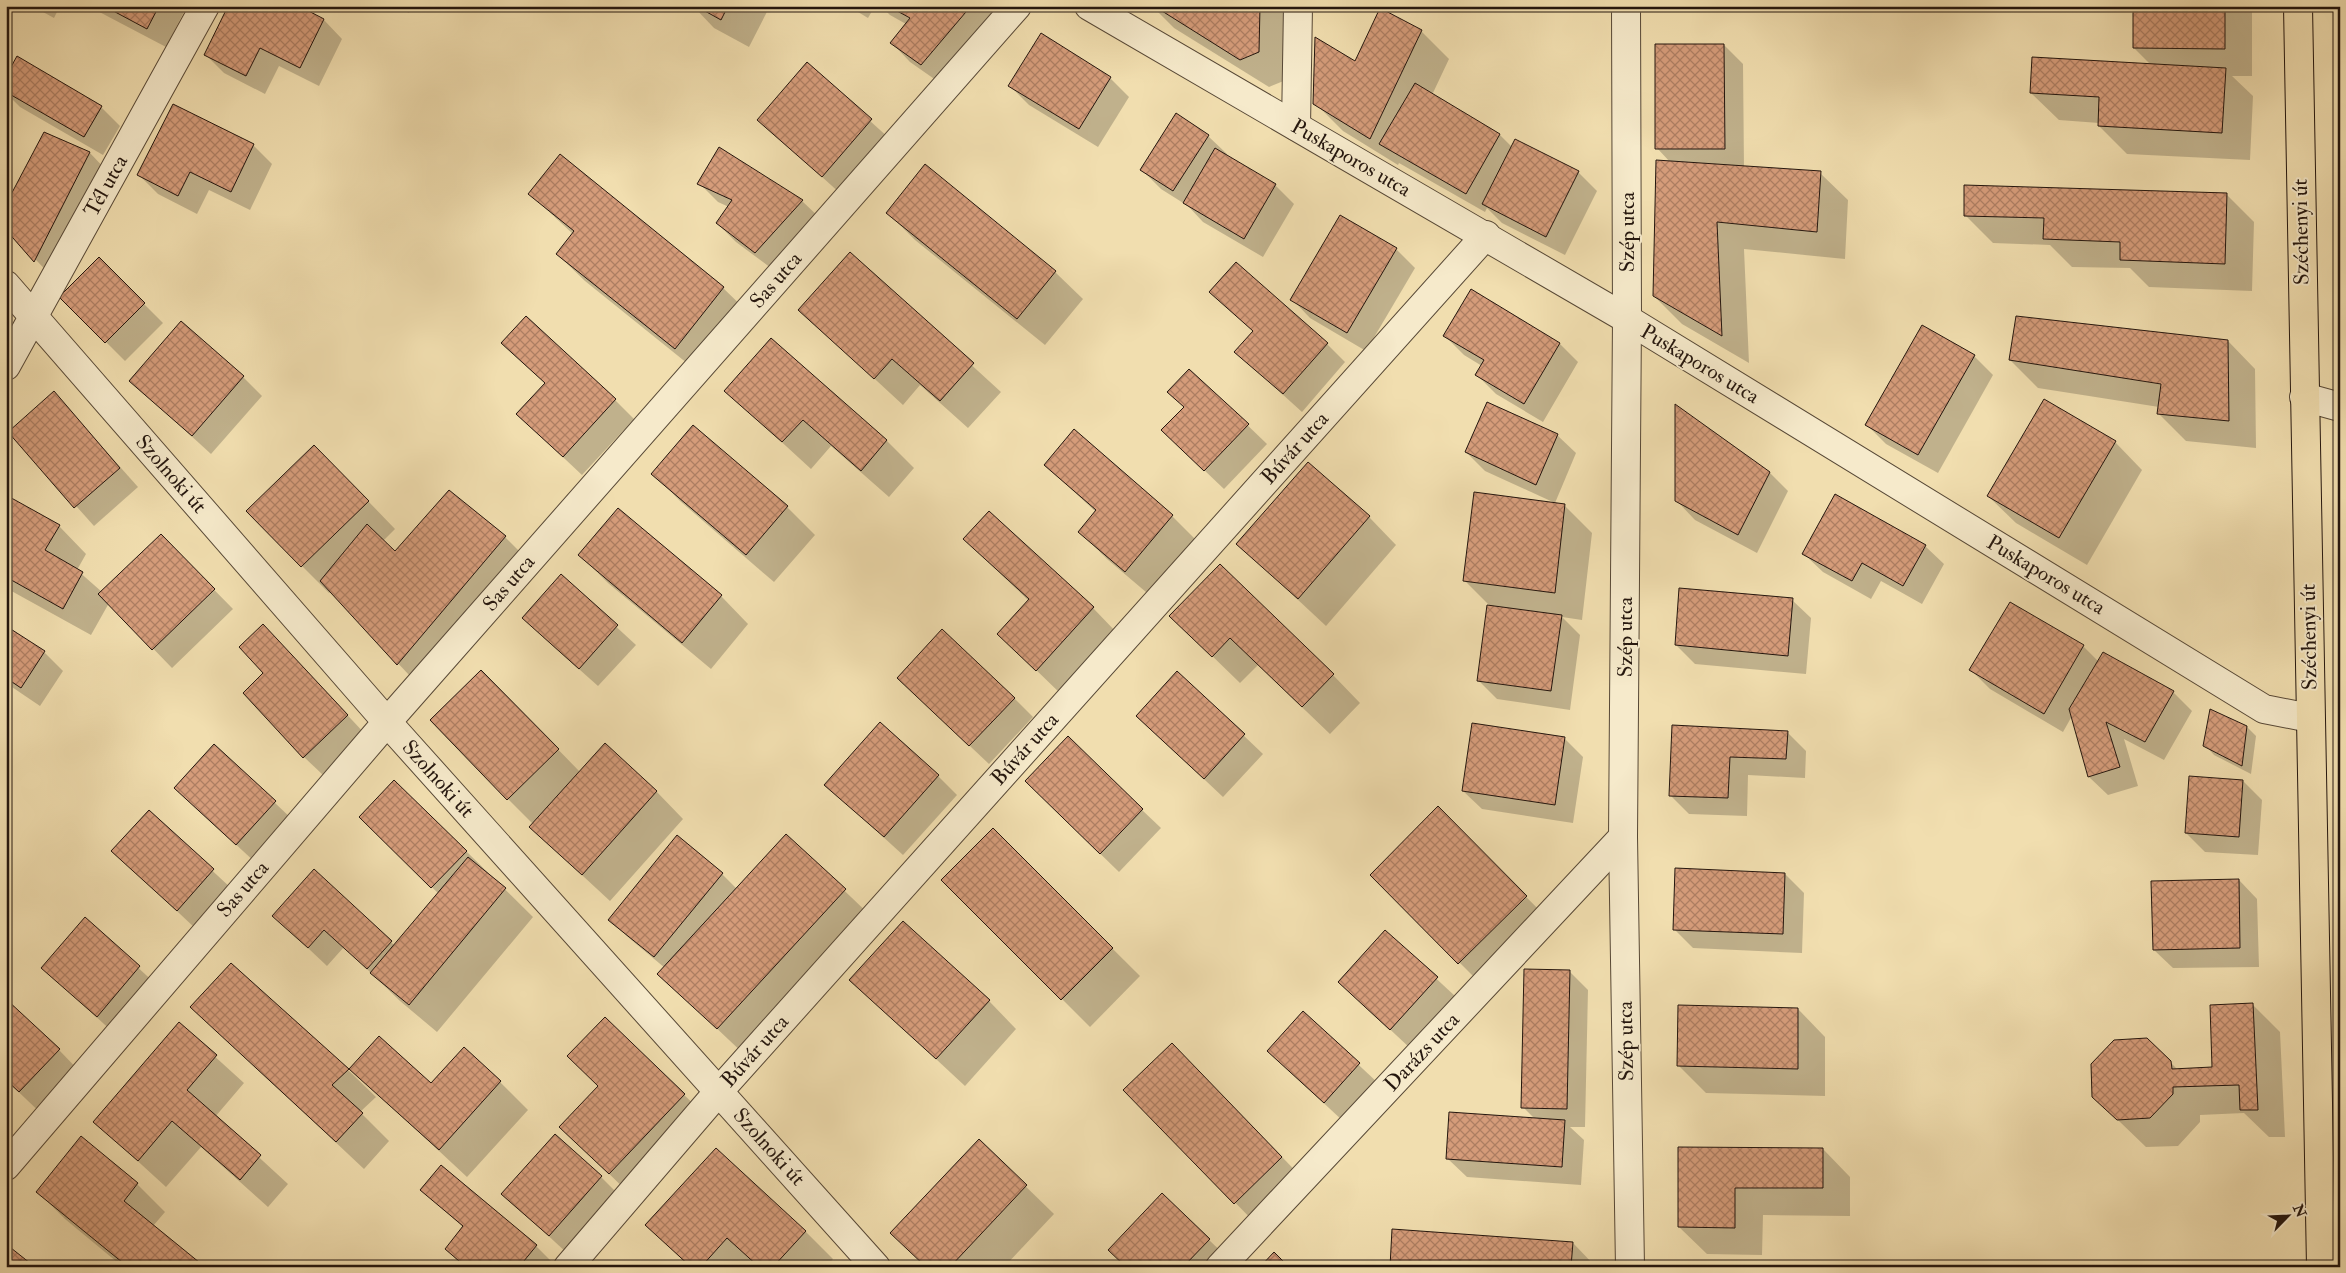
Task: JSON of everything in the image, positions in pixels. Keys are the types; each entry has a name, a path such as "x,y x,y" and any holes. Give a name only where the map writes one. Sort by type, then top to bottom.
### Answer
{"main road":[{"name":"Széchenyi út","path":"2298,6 2310,718 2322,1267"}],"street":[{"name":"Tél utca","path":"6,366 205,6"},
{"name":"Sas utca","path":"6,1166 387,722 1017,6"},
{"name":"Puskaporos utca","path":"1089,6 1486,235 1627,319 2264,708 2310,718"},
{"path":"1296,126 1298,6"},
{"name":"Szép utca","path":"1626,6 1627,319 1623,836 1630,1267"},
{"name":"Búvár utca","path":"568,1267 719,1091 1486,235"},
{"name":"Szolnoki út","path":"6,285 387,722 876,1267"},
{"path":"2304,397 2340,407"},
{"name":"Darázs utca","path":"1220,1267 1623,836"}],"building":[{"path":"104,6 159,6 147,29"},
{"path":"228,6 299,6 324,19 300,68 260,48 246,76 204,55"},
{"path":"696,6 728,6 721,20"},
{"path":"888,6 971,6 921,65 890,43 910,18"},
{"path":"1154,6 1260,6 1259,52 1240,60"},
{"path":"2133,6 2225,6 2225,49 2133,48"},
{"path":"1380,8 1422,30 1370,139 1313,104 1315,37 1355,61"},
{"path":"1041,33 1111,77 1079,129 1008,86"},
{"path":"1655,44 1724,44 1725,149 1655,149"},
{"path":"17,56 102,106 84,137 6,92 6,76"},
{"path":"2032,57 2226,68 2222,133 2098,126 2099,97 2030,93"},
{"path":"807,62 872,119 822,177 757,120"},
{"path":"1415,83 1500,134 1466,194 1379,144"},
{"path":"173,104 254,144 231,192 190,172 178,196 137,175"},
{"path":"1176,113 1209,135 1173,191 1140,170"},
{"path":"44,132 90,152 34,262 6,230 6,204"},
{"path":"1515,139 1579,171 1546,237 1482,204"},
{"path":"719,147 803,200 755,253 716,223 732,200 697,184"},
{"path":"1215,148 1276,184 1244,239 1183,203"},
{"path":"560,154 724,287 675,349 556,254 574,231 528,194"},
{"path":"1656,160 1821,171 1817,232 1717,222 1722,336 1653,296"},
{"path":"925,164 1056,271 1017,319 886,213"},
{"path":"1964,185 2227,193 2225,264 2120,260 2120,242 2043,239 2044,218 1964,216"},
{"path":"1340,215 1397,248 1347,333 1290,300"},
{"path":"850,252 974,363 940,401 892,359 874,379 798,310"},
{"path":"99,257 145,303 105,343 59,297"},
{"path":"1236,262 1328,343 1283,394 1234,352 1253,331 1209,292"},
{"path":"1471,289 1560,343 1524,404 1475,375 1484,360 1443,336"},
{"path":"526,316 616,399 563,457 516,414 545,383 501,343"},
{"path":"2016,316 2228,340 2229,421 2157,414 2161,384 2009,360"},
{"path":"181,321 244,376 192,436 129,381"},
{"path":"1922,325 1975,355 1918,455 1865,425"},
{"path":"771,338 887,440 861,471 803,420 782,442 724,391"},
{"path":"1189,369 1249,424 1204,471 1161,430 1184,407 1167,392"},
{"path":"54,391 120,468 74,508 8,432"},
{"path":"2044,399 2116,441 2059,538 1987,496"},
{"path":"1487,402 1558,434 1536,485 1465,452"},
{"path":"1675,404 1770,472 1738,535 1675,501"},
{"path":"693,425 788,506 746,555 651,474"},
{"path":"1074,429 1173,515 1125,572 1078,532 1096,510 1044,465"},
{"path":"314,445 369,501 301,567 246,511"},
{"path":"1308,462 1370,516 1298,599 1236,544"},
{"path":"449,490 506,536 397,665 320,581 367,524 395,551"},
{"path":"1474,492 1565,504 1555,593 1463,581"},
{"path":"1835,494 1926,545 1903,586 1862,563 1852,581 1802,554"},
{"path":"6,495 60,525 45,550 83,572 63,609 6,577"},
{"path":"618,508 722,595 682,643 578,555"},
{"path":"989,511 1094,607 1036,671 997,634 1029,599 963,539"},
{"path":"161,534 215,589 152,650 98,594"},
{"path":"1220,564 1334,674 1302,707 1230,638 1212,657 1169,616"},
{"path":"561,574 618,625 579,669 522,618"},
{"path":"1679,588 1793,598 1788,656 1675,645"},
{"path":"2010,602 2084,645 2044,714 1969,670"},
{"path":"1487,605 1562,615 1551,691 1477,681"},
{"path":"263,624 348,715 303,758 243,693 263,673 239,647"},
{"path":"6,626 45,651 21,688 6,678"},
{"path":"942,629 1015,698 969,746 897,678"},
{"path":"2103,652 2174,691 2145,742 2106,722 2120,767 2088,777 2069,709"},
{"path":"481,670 559,749 507,800 430,720"},
{"path":"1177,671 1245,734 1204,779 1136,716"},
{"path":"2210,709 2247,726 2242,766 2203,746"},
{"path":"880,722 939,775 884,837 824,785"},
{"path":"1472,723 1565,737 1555,805 1462,791"},
{"path":"1672,725 1788,731 1786,759 1730,757 1728,798 1669,796"},
{"path":"1068,736 1143,809 1100,854 1025,781"},
{"path":"605,743 657,791 582,875 529,827"},
{"path":"214,744 276,801 236,845 174,788"},
{"path":"2189,776 2243,780 2239,837 2185,833"},
{"path":"394,780 467,851 431,888 359,817"},
{"path":"1438,806 1527,896 1458,964 1370,875"},
{"path":"149,810 214,869 177,911 111,851"},
{"path":"993,828 1113,948 1061,1000 941,880"},
{"path":"786,834 846,889 717,1029 657,974"},
{"path":"677,835 723,873 654,957 608,920"},
{"path":"468,857 506,888 409,1005 370,973"},
{"path":"1675,868 1785,873 1783,934 1673,930"},
{"path":"314,869 392,941 367,969 324,930 308,948 272,916"},
{"path":"2239,879 2240,948 2153,950 2151,881"},
{"path":"85,917 140,966 97,1017 41,968"},
{"path":"903,921 990,1000 936,1059 849,980"},
{"path":"1385,930 1438,977 1390,1030 1338,982"},
{"path":"231,963 349,1069 332,1085 363,1113 336,1142 190,1007"},
{"path":"1524,969 1570,970 1567,1109 1521,1108"},
{"path":"6,999 60,1049 19,1092 6,1080"},
{"path":"2253,1003 2258,1110 2240,1110 2239,1085 2173,1087 2173,1094 2150,1118 2117,1120 2092,1097 2091,1064 2114,1040 2147,1038 2171,1061 2172,1069 2212,1067 2210,1005"},
{"path":"1678,1005 1798,1008 1798,1069 1677,1066"},
{"path":"1303,1011 1360,1063 1324,1103 1267,1051"},
{"path":"605,1017 685,1094 609,1174 559,1127 598,1086 567,1056"},
{"path":"179,1022 217,1055 187,1090 261,1155 240,1180 172,1121 138,1161 93,1122"},
{"path":"379,1036 431,1083 464,1047 501,1081 439,1150 349,1069"},
{"path":"1172,1043 1282,1157 1234,1204 1123,1090"},
{"path":"1449,1112 1565,1120 1562,1167 1446,1159"},
{"path":"555,1134 602,1176 549,1236 501,1194"},
{"path":"81,1136 138,1183 124,1201 205,1267 128,1267 36,1192"},
{"path":"979,1139 1027,1185 950,1267 926,1267 890,1233"},
{"path":"1678,1147 1823,1148 1823,1188 1735,1188 1735,1228 1678,1227"},
{"path":"716,1148 806,1231 773,1267 759,1267 727,1238 701,1267 691,1267 645,1225"},
{"path":"441,1165 537,1245 519,1267 466,1267 445,1249 463,1226 420,1190"},
{"path":"1162,1193 1210,1239 1183,1267 1126,1267 1108,1250"},
{"path":"1392,1229 1573,1242 1571,1267 1390,1267"},
{"path":"6,1244 35,1267 6,1267"},
{"path":"1274,1252 1289,1267 1260,1267"},
{"path":"378,1261 384,1267 373,1267"},
{"path":"1096,1262 1102,1267 1092,1267"}]}
